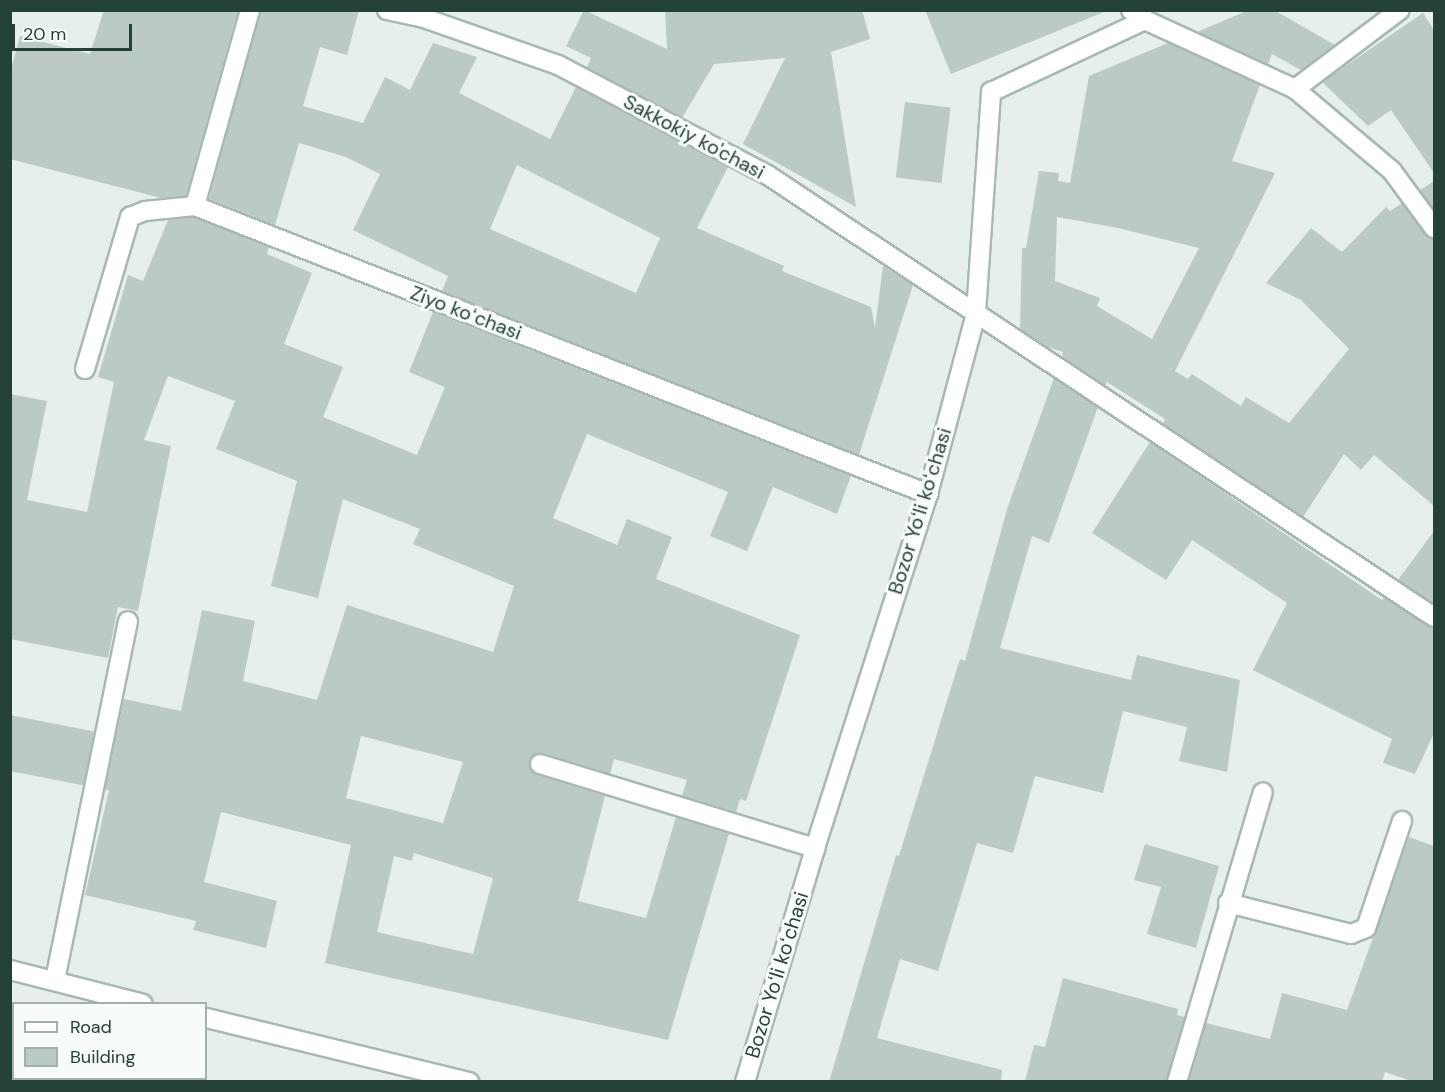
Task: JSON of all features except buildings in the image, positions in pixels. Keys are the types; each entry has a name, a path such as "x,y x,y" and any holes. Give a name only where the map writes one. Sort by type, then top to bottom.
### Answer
{"street":[{"path":"85,369 130,217 145,211 195,206 250,10"},
{"name":"Sakkokiy ko'chasi","path":"387,10 424,18 558,65 769,177 1434,617"},
{"path":"1294,89 1400,10"},
{"path":"1138,15 1294,89 1392,171 1434,228"},
{"name":"Bozor Yoʻli koʻchasi","path":"745,1082 815,848 928,494 976,313 992,92 1138,15"},
{"name":"Ziyo koʻchasi","path":"195,206 928,494"},
{"path":"55,980 128,621"},
{"path":"540,764 815,848"},
{"path":"1177,1082 1228,903 1263,792"},
{"path":"1228,903 1351,934 1366,928 1402,821"},
{"path":"10,970 138,1002"},
{"path":"207,1018 469,1082"}]}
